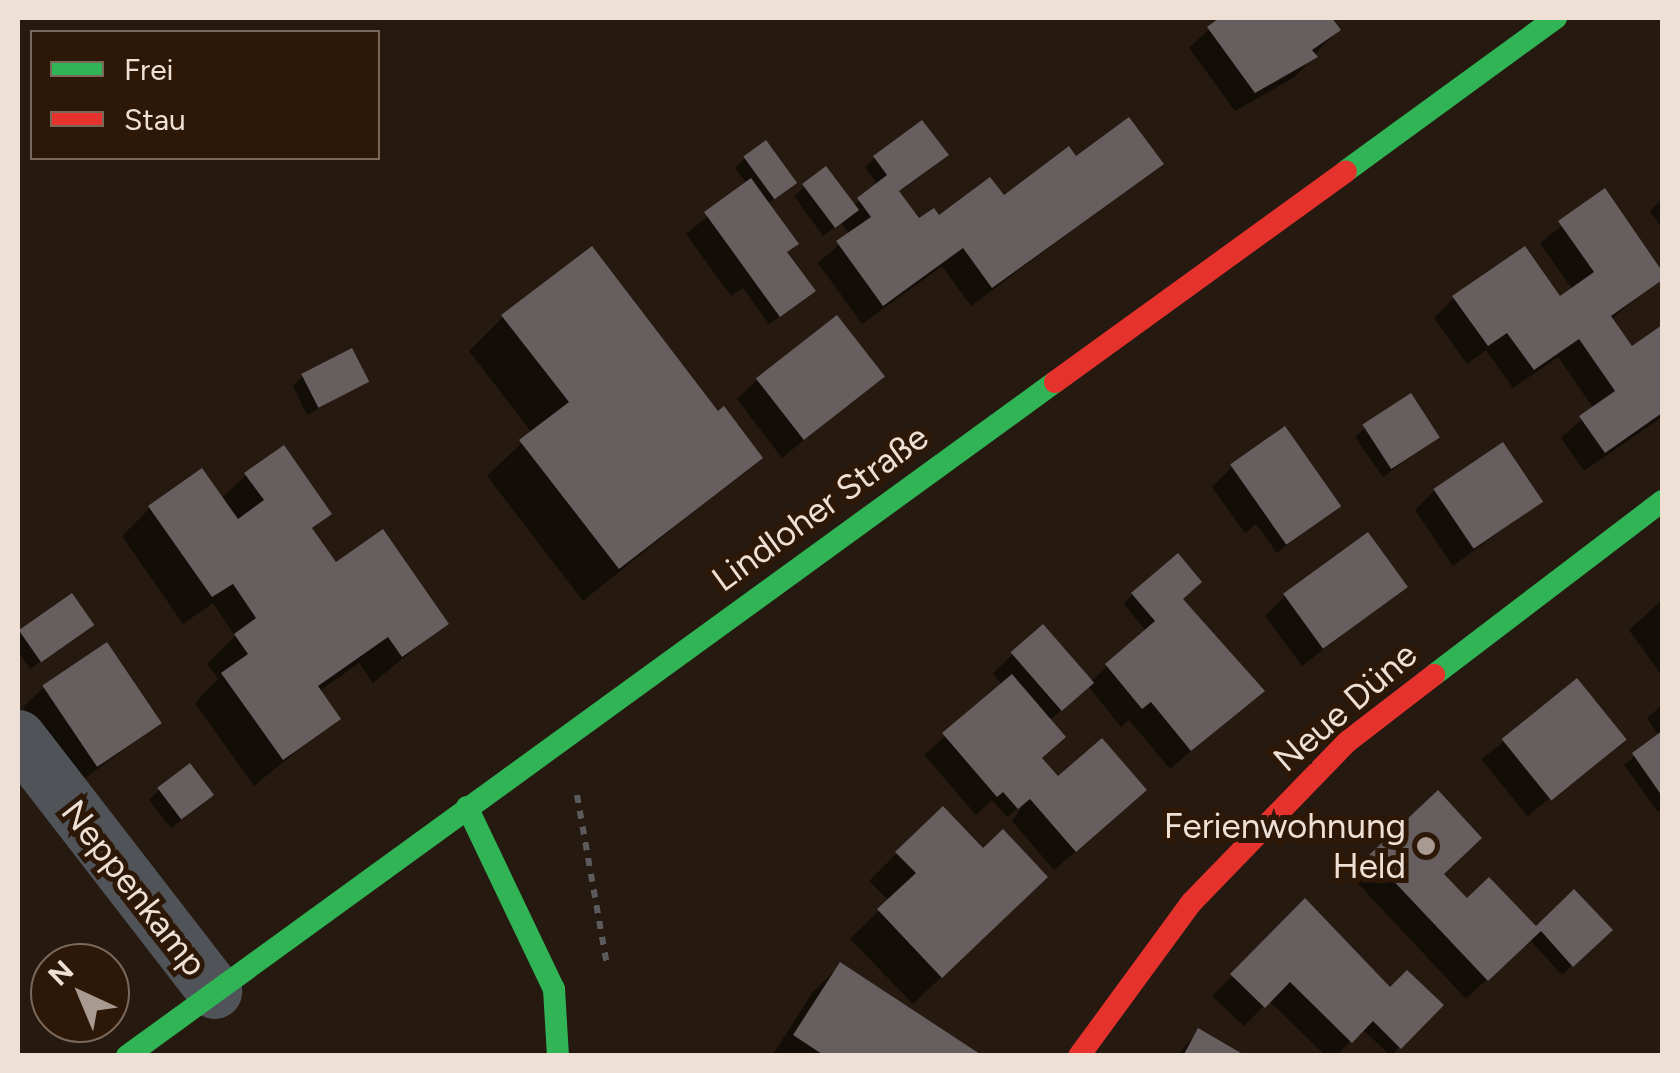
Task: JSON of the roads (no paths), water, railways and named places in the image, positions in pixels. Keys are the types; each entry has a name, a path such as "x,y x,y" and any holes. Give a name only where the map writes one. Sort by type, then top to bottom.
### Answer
{"street":[{"name":"Lindloher Straße","path":"127,1056 1556,18"},
{"name":"Neue Düne","path":"1079,1056 1191,903 1347,742 1662,501"},
{"name":"Neppenkamp","path":"18,738 214,991"},
{"path":"467,807 554,989 558,1056"}],"place":[{"name":"Ferienwohnung Held","path":"1426,846"}]}
